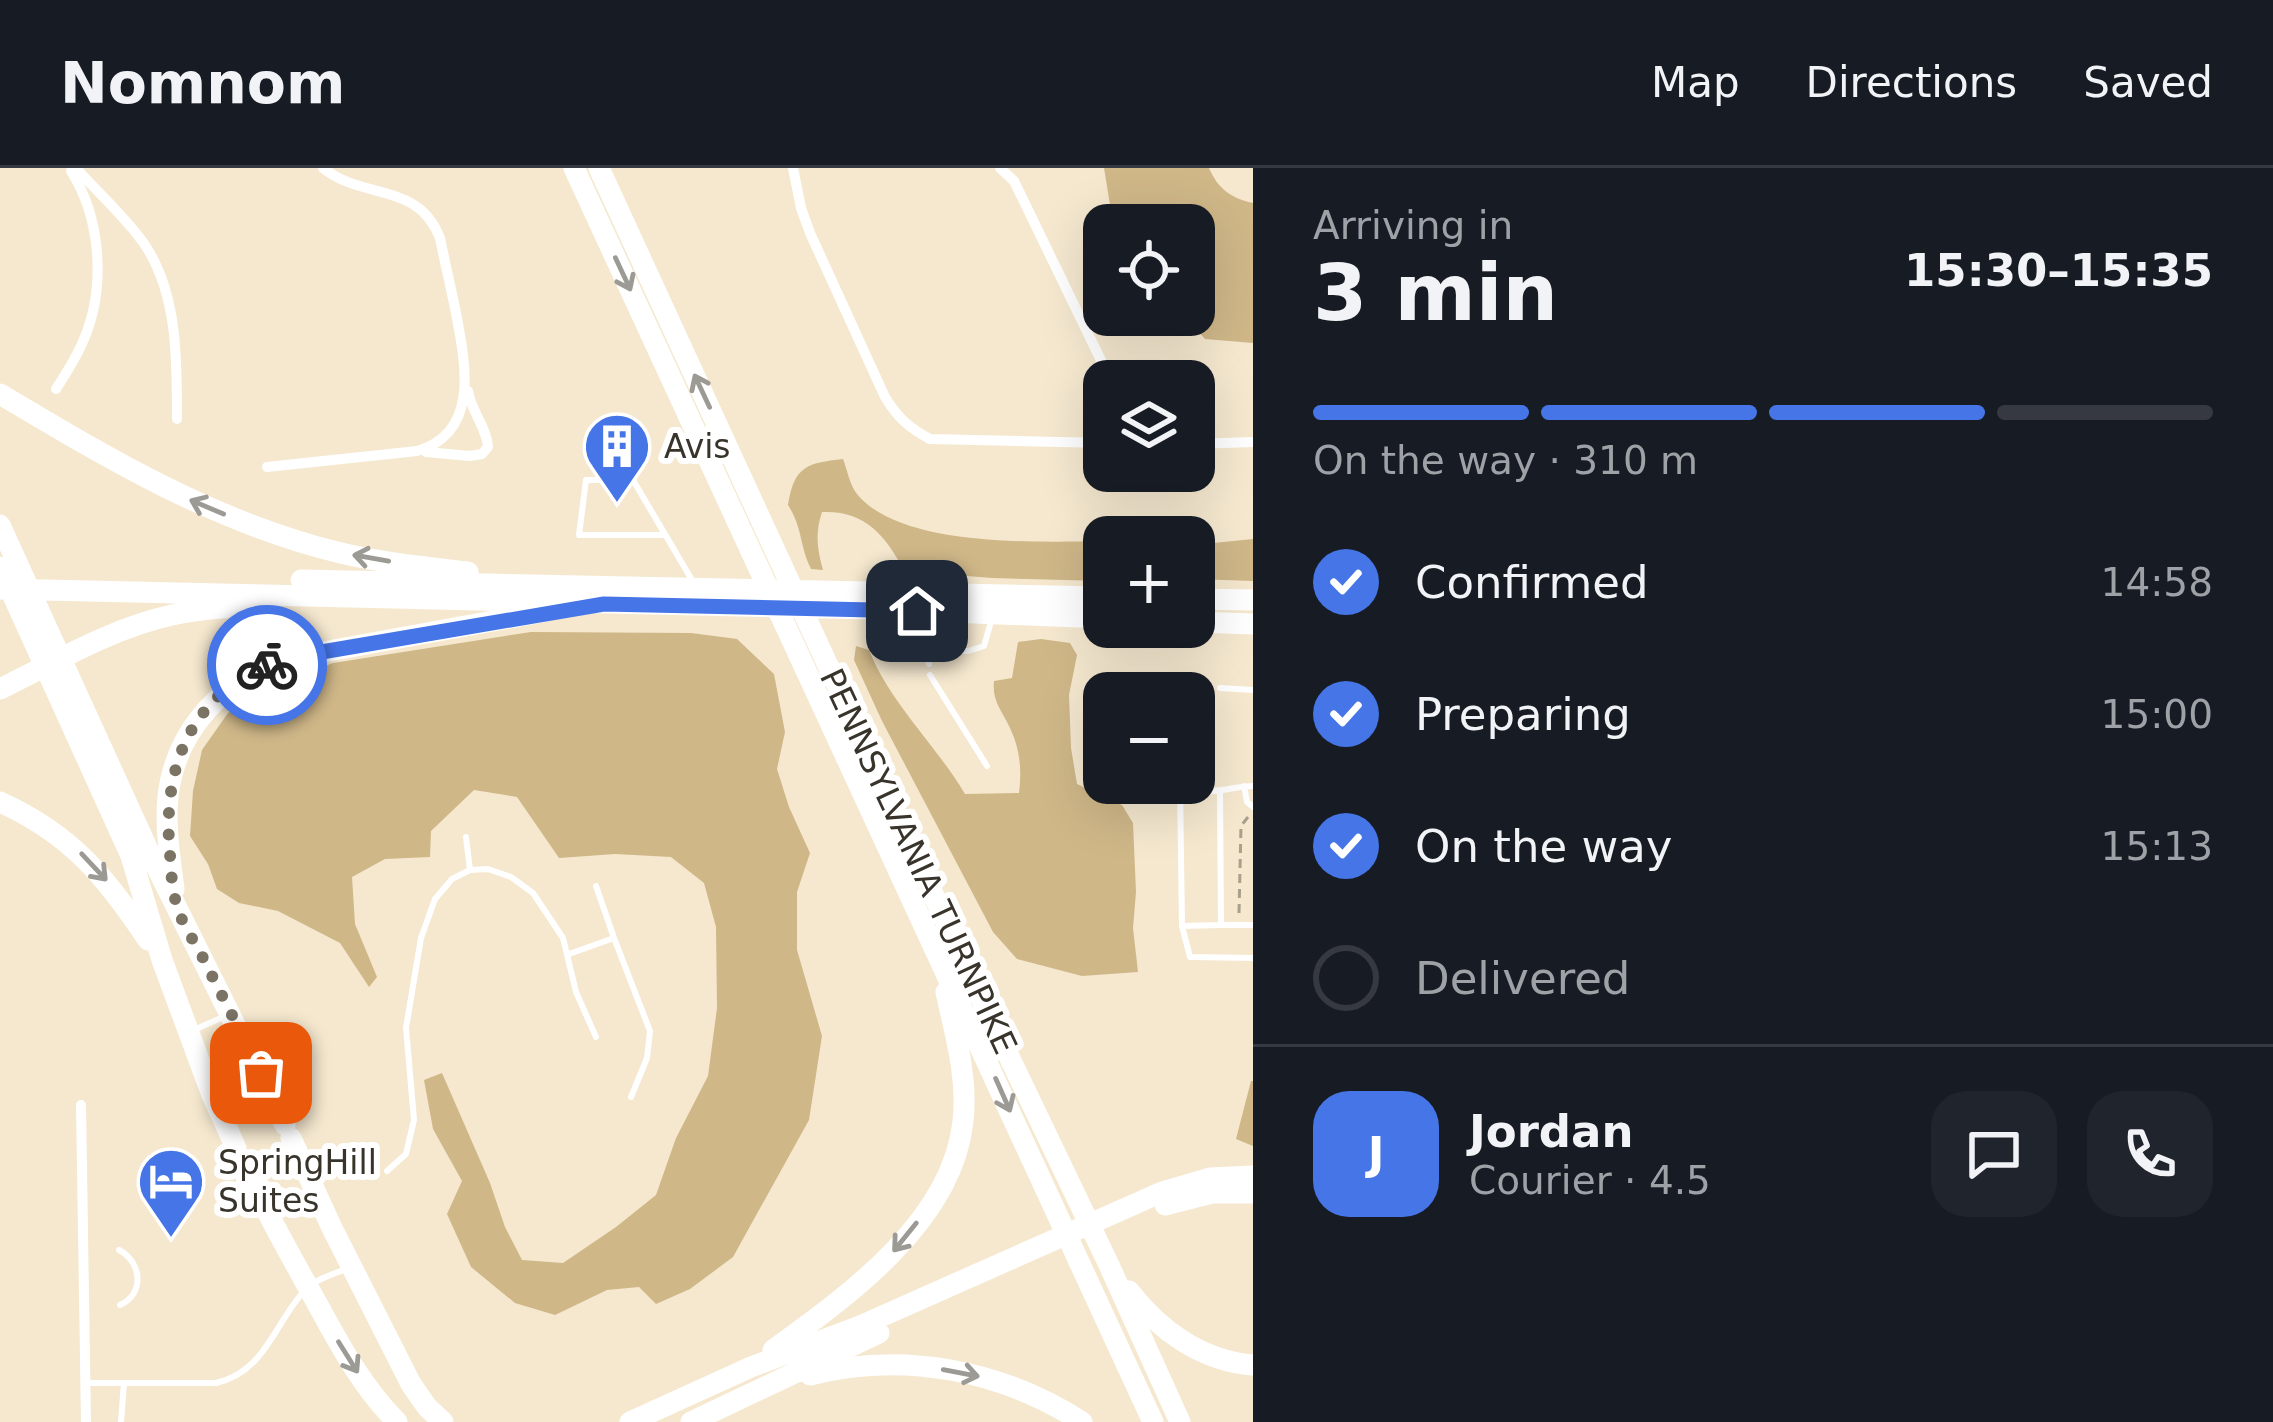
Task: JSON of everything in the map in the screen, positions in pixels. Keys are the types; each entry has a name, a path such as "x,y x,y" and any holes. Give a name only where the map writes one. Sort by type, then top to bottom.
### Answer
{"highway":[{"name":"PENNSYLVANIA TURNPIKE","path":"574,168 1153,1422"},
{"name":"PENNSYLVANIA TURNPIKE","path":"599,168 1180,1422"},
{"path":"0,394 106,458 246,524 367,558 570,586"},
{"path":"4,535 131,856 188,1032 262,1206 354,1367 398,1422"},
{"path":"0,570 231,1013 411,1384 443,1422"},
{"path":"0,570 1083,597"},
{"path":"0,589 1083,618"},
{"path":"1215,599 1253,600"},
{"path":"0,689 116,633 187,612 475,601"},
{"path":"177,908 168,825 174,768 200,718 242,678 304,655 604,604"},
{"path":"1215,623 1253,624"},
{"path":"0,802 57,834 88,860 162,961"},
{"path":"751,1367 872,1274 928,1207 952,1167 963,1121 964,1088 937,951"},
{"path":"691,1422 1109,1222 1162,1192 1194,1181 1253,1176"},
{"path":"1109,1222 1198,1196 1253,1193"},
{"path":"630,1422 751,1367 1056,1246"},
{"path":"1109,1265 1144,1310 1182,1341 1223,1360 1253,1365"},
{"path":"763,1389 860,1366 935,1368 1009,1385 1082,1422"}],"street":[{"path":"72,168 143,242 162,282 175,342 177,418"},
{"path":"56,389 86,335 97,274 92,221 72,168"},
{"path":"323,168 352,184 406,199 427,213 440,238 472,408 488,447 470,456 417,451"},
{"path":"793,168 810,233 897,416 930,439 1083,443"},
{"path":"1000,168 1013,181 1101,360"},
{"path":"92,221 98,207 111,207"},
{"path":"266,466 432,447 461,410 467,380"},
{"path":"1215,443 1253,442"},
{"path":"81,1105 86,1422"}],"lane":[{"path":"665,536 579,535 586,480 633,480 697,589"},
{"path":"880,610 913,648 925,650 981,649 992,615"},
{"path":"925,650 929,664"},
{"path":"930,675 987,766"},
{"path":"1220,688 1253,690"},
{"path":"1215,791 1249,786 1251,812"},
{"path":"1220,791 1221,925"},
{"path":"1181,804 1182,926 1190,957 1253,958"},
{"path":"466,837 470,870"},
{"path":"387,1171 406,1154 414,1120 406,1028 421,938 434,899 452,879 470,870 488,869 526,886 554,921 568,954 576,992 596,1036"},
{"path":"596,886 650,1031 645,1064 632,1097"},
{"path":"1182,926 1253,925"},
{"path":"568,954 614,938"},
{"path":"188,1032 231,1013"},
{"path":"119,1250 137,1266 137,1291 133,1300 120,1305"},
{"path":"86,1383 228,1380 268,1346 308,1286 351,1267"},
{"path":"121,1422 124,1383"}],"path":[{"path":"1239,925 1241,826 1251,812"}],"shaded area":[{"path":"1104,168 1209,168 1226,192 1253,203 1253,343 1202,336 1215,336 1215,204 1110,204"},
{"path":"843,459 857,494 878,512 905,524 973,538 1083,541 1083,580 904,571 872,527 837,512 822,512 818,541 823,570 811,569 788,505 799,474 820,462"},
{"path":"1253,539 1253,581 1215,580 1215,543"},
{"path":"531,632 691,633 737,639 774,674 785,732 777,769 810,853 797,892 797,950 822,1036 809,1120 733,1257 690,1289 656,1304 639,1287 607,1290 555,1315 515,1303 471,1267 447,1214 462,1181 433,1129 424,1080 442,1073 522,1260 563,1263 616,1227 656,1195 676,1138 708,1076 717,1008 716,927 704,883 671,857 559,858 517,797 474,790 431,831 430,857 385,859 352,877 355,924 377,977 369,987 340,943 278,911 239,903 217,889 190,836 202,750 228,713 271,687 333,663"},
{"path":"1018,642 1070,643 1077,655 1069,695 1077,784 1083,787 1083,804 1120,804 1133,823 1138,972 1082,976 1017,959 993,932 854,660 856,646 869,650 889,688 965,794 1019,793 1018,751 994,688 994,681 1012,678"},
{"path":"1253,1081 1253,1146 1236,1139"}],"way so far":[{"path":"261,1073 177,908 167,808 174,768 200,718 231,686 267,665"}],"place":[{"name":"Avis","path":"617,505"},
{"name":"SpringHill Suites","path":"171,1240"}],"route":[{"path":"267,665 604,604 917,611"}]}
